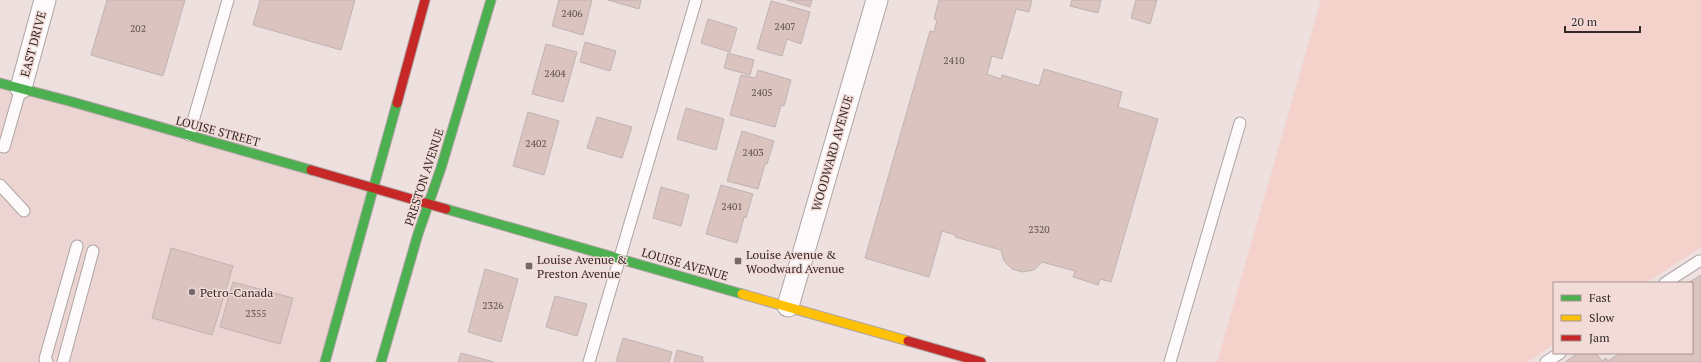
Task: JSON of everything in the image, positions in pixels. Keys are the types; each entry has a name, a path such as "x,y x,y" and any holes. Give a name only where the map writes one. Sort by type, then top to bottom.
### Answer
{"street":[{"name":"EAST DRIVE","path":"21,88 45,0"},
{"path":"325,362 425,0"},
{"name":"PRESTON AVENUE","path":"381,362 418,234 441,168 490,0"},
{"name":"WOODWARD AVENUE","path":"788,306 877,0"},
{"name":"LOUISE STREET","path":"0,83 429,203"},
{"name":"LOUISE AVENUE","path":"429,203 981,362"}],"lane":[{"path":"189,135 228,0"},
{"path":"589,362 696,0"},
{"path":"0,146 4,147 21,88"},
{"path":"1170,362 1240,123"},
{"path":"0,185 24,211"},
{"path":"47,362 46,359 76,246"},
{"path":"63,362 93,251"},
{"path":"1666,282 1699,260 1701,261"},
{"path":"1546,362 1558,354"}],"shaded area":[{"path":"1321,0 1701,0 1701,247 1648,282 1553,282 1553,345 1527,362 1217,362"},
{"path":"0,82 373,188 325,362 0,362"}],"building":[{"path":"107,0 185,0 163,76 91,55"},
{"path":"260,0 355,0 341,50 253,25"},
{"path":"559,0 592,0 583,35 552,26"},
{"path":"608,0 641,0 639,9"},
{"path":"787,0 812,0 810,7"},
{"path":"939,0 1032,0 1029,12 1016,9 1002,59 992,56 987,74 1001,79 1002,75 1039,86 1044,69 1122,92 1118,107 1158,119 1111,282 1100,279 1098,285 1073,277 1075,271 1042,262 1034,270 1023,272 1012,269 1004,261 1001,250 955,237 956,235 942,231 929,277 865,258 930,31 934,32 937,20 934,19"},
{"path":"1072,0 1101,0 1098,13 1070,6"},
{"path":"1136,0 1157,0 1150,24 1131,18"},
{"path":"771,1 810,12 801,44 787,39 782,56 757,49"},
{"path":"708,19 737,28 730,52 701,43"},
{"path":"585,42 616,51 610,71 580,62"},
{"path":"546,44 577,52 563,102 532,94"},
{"path":"728,53 754,60 750,75 724,68"},
{"path":"758,70 791,80 784,106 781,105 775,127 730,115 741,75 756,78"},
{"path":"686,108 724,119 716,150 677,139"},
{"path":"528,112 559,121 544,175 513,166"},
{"path":"597,117 632,127 622,158 587,148"},
{"path":"742,131 774,141 767,164 765,164 758,189 727,181"},
{"path":"721,185 753,194 746,218 744,217 737,243 706,234"},
{"path":"661,187 689,195 681,226 653,218"},
{"name":"Petro-Canada","path":"171,248 233,266 212,335 152,318"},
{"path":"485,269 518,279 501,342 468,332"},
{"path":"1701,275 1701,362 1565,362 1577,354 1597,354 1602,361 1606,358 1608,361 1618,354 1693,354 1693,282 1690,282"},
{"path":"233,282 293,298 280,344 220,327"},
{"path":"555,296 587,304 577,336 546,327"},
{"path":"623,338 672,352 669,362 616,362"},
{"path":"677,350 703,357 702,361 704,362 674,362"},
{"path":"461,353 494,362 458,362"}],"traffic: fast":[{"path":"381,362 418,234 441,168 491,0"},
{"path":"0,83 69,101 311,170"},
{"path":"325,362 397,103"},
{"path":"446,209 742,294"}],"traffic: slow":[{"path":"742,294 908,341"}],"traffic: jam":[{"path":"397,103 425,0"},
{"path":"311,170 446,209"},
{"path":"908,341 981,362"}],"place":[{"name":"Louise Avenue & Woodward Avenue","path":"738,261"},
{"name":"Louise Avenue & Preston Avenue","path":"529,266"},
{"name":"Petro-Canada","path":"192,292"}]}
